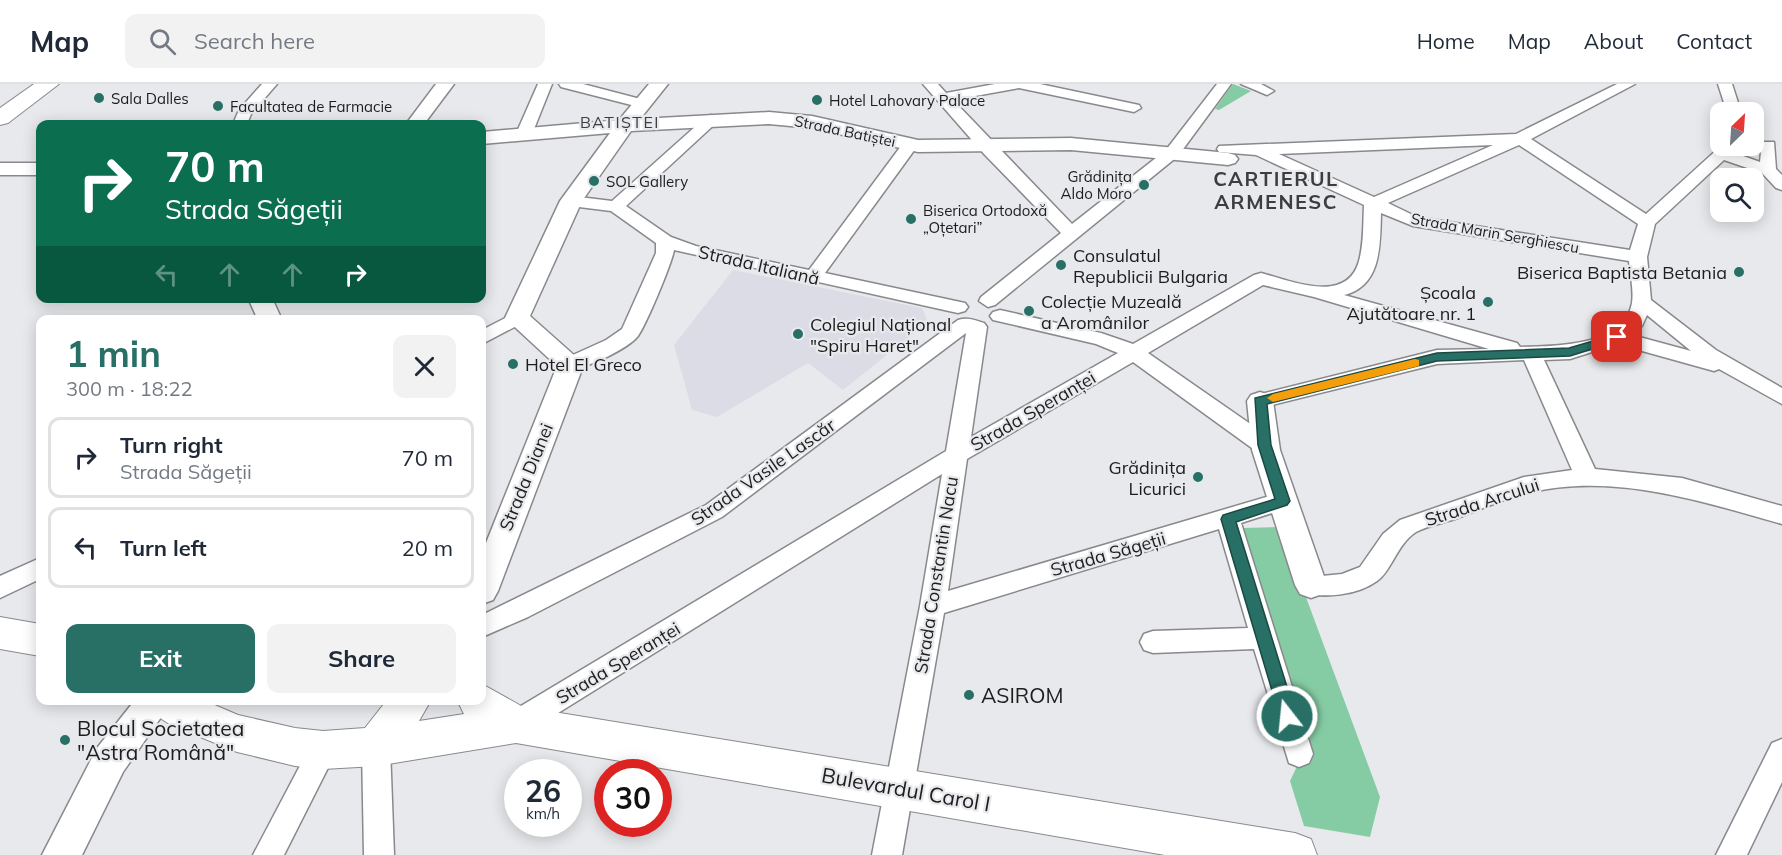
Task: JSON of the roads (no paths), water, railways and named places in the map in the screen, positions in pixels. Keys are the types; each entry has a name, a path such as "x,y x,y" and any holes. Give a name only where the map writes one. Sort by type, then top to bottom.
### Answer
{"main road":[{"path":"0,98 21,84"},
{"path":"0,118 48,84"},
{"path":"0,633 36,639"},
{"path":"174,705 185,712 237,733 266,742 323,750 376,747 516,724"},
{"path":"376,747 407,705"},
{"path":"485,705 516,724"},
{"name":"Bulevardul Carol I","path":"516,724 1274,853"}],"street":[{"path":"241,120 244,113 270,84"},
{"path":"418,120 445,84"},
{"path":"524,134 545,84"},
{"path":"566,84 643,104"},
{"path":"486,336 517,318 571,201 625,125 659,84"},
{"path":"930,84 1072,234"},
{"path":"942,98 1019,84 1134,108"},
{"path":"1224,84 1172,153 1072,234 994,309 991,325 967,319 974,299 994,309 1101,339 1134,352 1264,445"},
{"path":"1248,84 1268,91"},
{"path":"1373,204 1519,139 1592,95 1628,84"},
{"path":"1725,84 1731,102"},
{"path":"616,206 711,120"},
{"name":"Strada Batiștei","path":"486,138 711,120 799,120 910,145 1071,144 1172,153 1226,154"},
{"path":"1226,154 1252,150 1519,139 1537,148 1647,222"},
{"path":"813,277 910,145"},
{"path":"1768,145 1768,170"},
{"name":"Strada Marin Serghiescu","path":"1252,150 1402,218 1425,224 1638,257"},
{"path":"1437,357 1570,352 1617,337 1635,322 1642,302 1638,257 1640,241 1647,222 1719,156"},
{"path":"1739,156 1768,170 1782,185"},
{"path":"0,170 36,169"},
{"name":"Strada Italiană","path":"571,201 616,206 665,241 692,250 813,277 967,319"},
{"name":"Strada Speranței","path":"516,724 955,456 1261,279 1318,294 1346,288 1365,269 1373,204"},
{"path":"517,318 571,364 613,345 630,333 665,253 665,241"},
{"path":"1318,294 1531,354 1587,477"},
{"path":"1642,302 1729,369 1782,398"},
{"name":"Strada Constantin Nacu","path":"887,855 933,606 955,456 967,319"},
{"name":"Strada Vasile Lascăr","path":"486,624 519,610 714,511 967,319"},
{"path":"1311,585 1264,445 1260,401 1437,357 1456,348 1454,338 1431,326"},
{"path":"1617,337 1729,369"},
{"name":"Strada Dianei","path":"486,581 571,364"},
{"name":"Strada Arcului","path":"1311,585 1343,584 1369,574 1391,541 1408,526 1524,485 1587,477 1682,487 1782,515"},
{"name":"Strada Săgeții","path":"933,606 1282,501"},
{"path":"1228,519 1299,754"},
{"path":"0,588 36,570"},
{"path":"1153,642 1264,638"},
{"path":"61,855 94,786 110,760 152,705"},
{"path":"376,747 379,855"},
{"path":"268,855 323,750"},
{"path":"1731,855 1782,752"}],"place":[{"name":"Sala Dalles","path":"99,98"},
{"name":"Hotel Lahovary Palace","path":"817,100"},
{"name":"Facultatea de Farmacie","path":"218,106"},
{"name":"SOL Gallery","path":"594,181"},
{"name":"Grădinița Aldo Moro","path":"1144,185"},
{"name":"Biserica Ortodoxă „Oțetari”","path":"911,219"},
{"name":"Consulatul Republicii Bulgaria","path":"1061,265"},
{"name":"Biserica Baptista Betania","path":"1739,272"},
{"name":"Școala Ajutătoare nr. 1","path":"1488,302"},
{"name":"Colecție Muzeală a Aromânilor","path":"1029,311"},
{"name":"Colegiul Național \"Spiru Haret\"","path":"798,334"},
{"name":"Hotel El Greco","path":"513,364"},
{"name":"Grădinița Licurici","path":"1198,477"},
{"name":"ASIROM","path":"969,695"},
{"name":"Blocul Societatea \"Astra Română\"","path":"65,740"}],"district":[{"name":"BATIȘTEI","path":"620,122"},
{"name":"CARTIERUL ARMENESC","path":"1276,190"}]}
